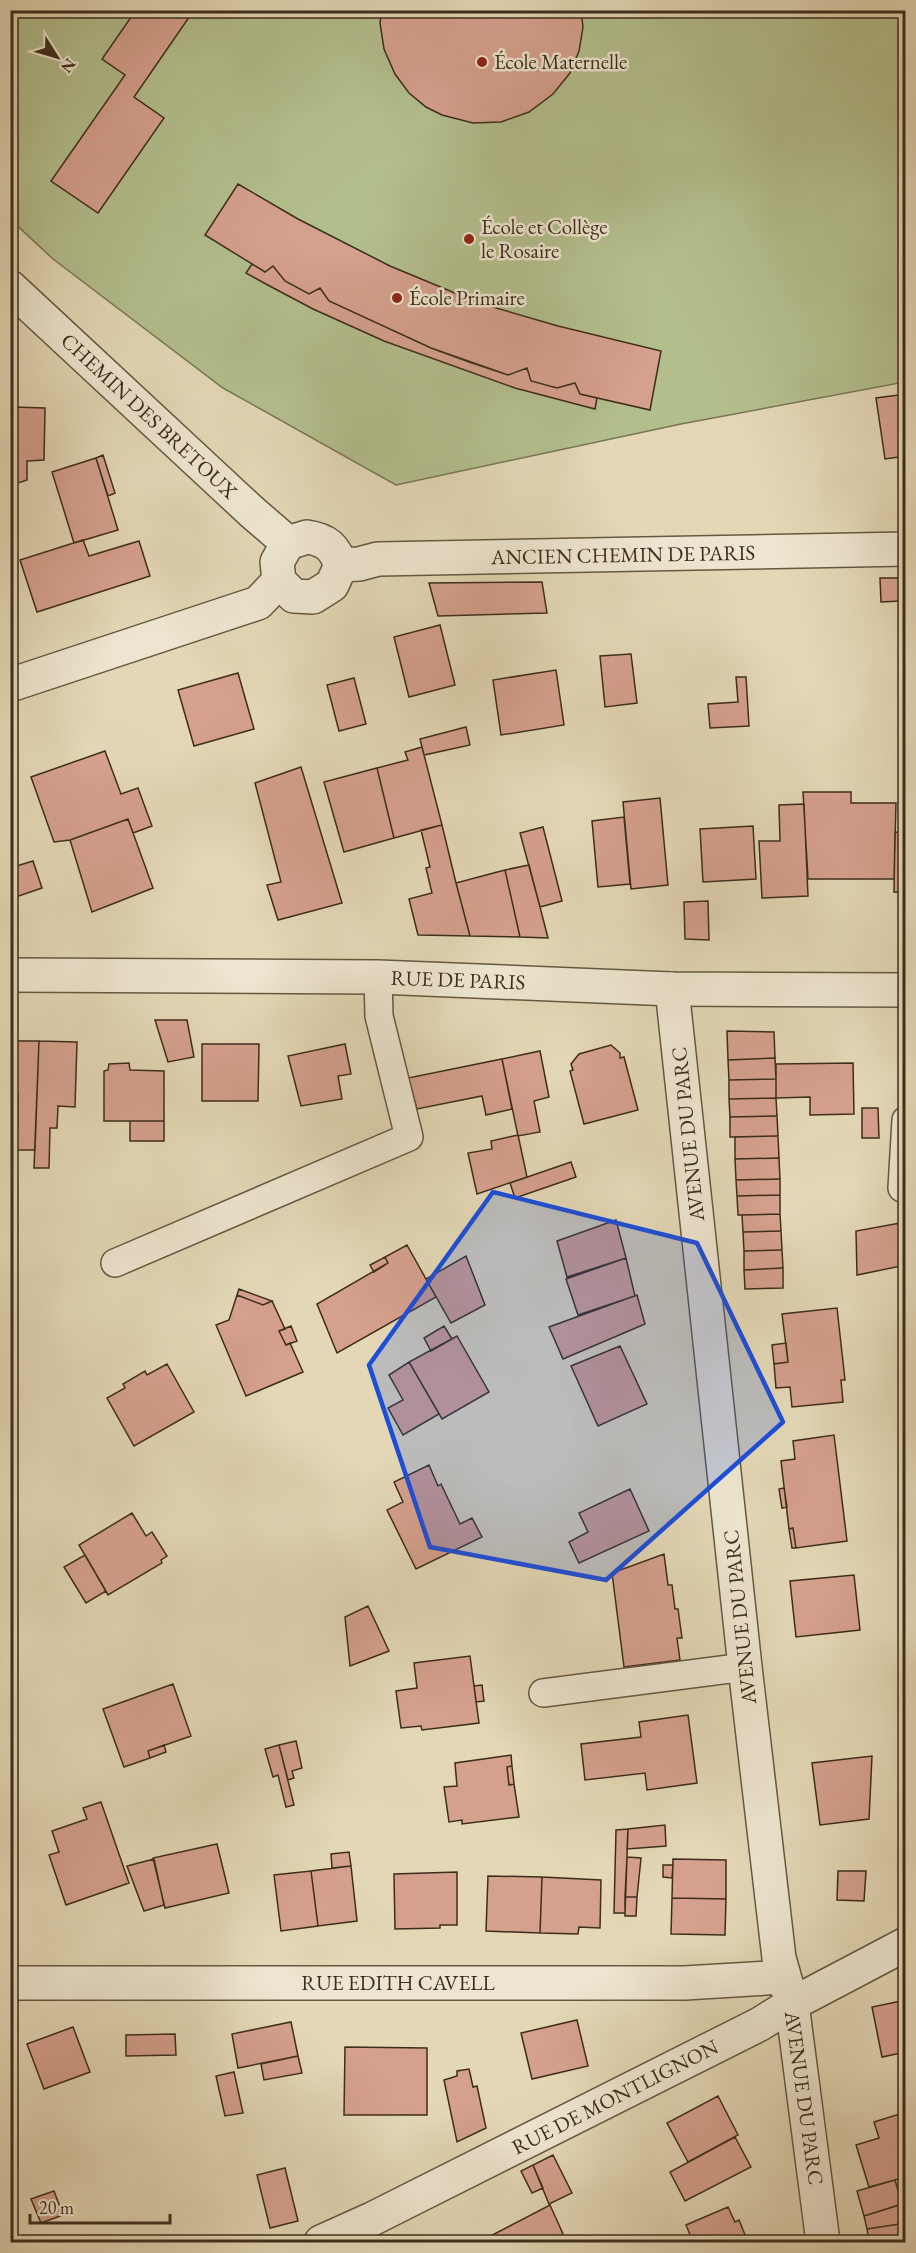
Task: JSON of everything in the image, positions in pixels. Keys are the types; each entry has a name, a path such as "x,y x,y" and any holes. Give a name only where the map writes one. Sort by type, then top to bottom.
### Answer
{"street":[{"name":"CHEMIN DES BRETOUX","path":"10,287 288,543"},
{"path":"308,537 321,539 334,548 341,565 332,585 313,597 294,596 279,581 277,562 288,543 308,537"},
{"name":"ANCIEN CHEMIN DE PARIS","path":"341,565 359,564 378,559 906,549"},
{"path":"10,685 258,603 279,581"},
{"name":"RUE DE PARIS","path":"10,975 378,977 672,989 906,990"},
{"name":"AVENUE DU PARC","path":"672,989 778,1958 788,1990 823,2242"},
{"name":"RUE DE MONTLIGNON","path":"321,2242 372,2219 760,2024 788,1990 906,1944"},
{"name":"RUE EDITH CAVELL","path":"10,1983 685,1983 788,1990"}],"lane":[{"path":"115,1263 410,1137 379,1016 378,977"},
{"path":"902,1188 906,1120"},
{"path":"543,1693 745,1667"}],"highlighted area":[{"path":"493,1192 697,1243 783,1422 606,1580 430,1547 369,1365"}],"green space":[{"name":"École et Collège le Rosaire","path":"10,11 905,11 905,382 681,424 396,485 223,388 53,259 11,220"}],"building":[{"path":"136,10 194,10 134,97 164,118 98,213 51,181 125,75 102,59"},
{"name":"École Maternelle","path":"382,10 581,10 583,27 579,51 570,73 553,94 529,112 501,122 473,123 442,115 426,107 409,93 395,74 384,49 380,23"},
{"name":"École Primaire","path":"238,184 298,219 390,266 479,303 558,326 661,351 650,410 580,394 575,383 557,388 531,381 527,368 508,375 472,363 431,348 329,301 320,288 309,294 285,281 273,266 265,272 205,235"},
{"path":"252,264 265,272 273,266 285,281 309,294 320,288 329,301 431,348 508,375 527,368 531,381 557,388 575,383 580,394 597,398 595,409 515,388 384,341 313,309 246,273"},
{"path":"906,394 906,456 885,459 876,398"},
{"path":"13,407 45,408 44,460 27,461 27,480 12,485"},
{"path":"103,455 115,493 108,496 96,458"},
{"path":"96,458 118,530 74,543 52,472"},
{"path":"83,540 89,556 139,541 150,576 37,612 20,560"},
{"path":"880,578 902,578 901,601 881,602"},
{"path":"902,578 906,578 906,601 901,601"},
{"path":"542,582 547,613 438,616 429,583"},
{"path":"901,601 906,601 906,619 900,620"},
{"path":"440,625 455,685 409,697 394,637"},
{"path":"631,654 637,703 605,707 600,656"},
{"path":"556,670 564,725 501,735 493,680"},
{"path":"238,673 254,729 194,746 178,690"},
{"path":"736,677 746,677 749,726 710,728 708,704 738,702"},
{"path":"354,678 366,724 339,731 327,685"},
{"path":"466,727 470,745 424,755 420,739"},
{"path":"422,747 442,825 394,838 377,768 408,760 405,752"},
{"path":"105,751 121,794 138,788 152,826 133,833 128,819 70,840 54,842 31,777"},
{"path":"301,767 342,903 278,920 267,885 281,882 255,783"},
{"path":"377,768 394,838 344,852 324,782"},
{"path":"803,792 851,792 851,803 896,803 894,879 808,879"},
{"path":"660,798 668,885 631,889 623,802"},
{"path":"804,804 808,896 762,898 759,841 780,841 779,805"},
{"path":"624,817 630,884 598,887 592,821"},
{"path":"128,819 153,888 92,912 70,840"},
{"path":"442,825 470,936 418,935 409,899 432,893 426,868 430,867 421,830"},
{"path":"753,826 756,879 703,882 700,829"},
{"path":"543,827 562,901 540,907 520,833"},
{"path":"895,832 906,833 906,893 894,892"},
{"path":"33,861 42,888 10,899 10,868"},
{"path":"529,865 548,938 520,937 505,870"},
{"path":"505,870 520,937 470,936 456,883"},
{"path":"708,901 709,940 685,939 684,902"},
{"path":"155,1020 187,1020 194,1057 168,1062"},
{"path":"727,1031 774,1032 775,1058 728,1060"},
{"path":"10,1041 39,1041 35,1150 17,1150 18,1094 10,1094"},
{"path":"39,1041 77,1042 75,1107 58,1106 57,1128 50,1128 49,1168 34,1168"},
{"path":"202,1044 259,1044 258,1101 202,1101"},
{"path":"345,1044 351,1074 338,1076 342,1099 301,1106 288,1056"},
{"path":"611,1045 620,1053 620,1058 624,1057 638,1110 584,1124 570,1071 573,1070 571,1064 579,1054"},
{"path":"540,1051 549,1097 534,1101 540,1132 518,1136 502,1059"},
{"path":"775,1058 776,1079 729,1080 728,1060"},
{"path":"502,1059 512,1109 486,1115 482,1096 417,1109 408,1078"},
{"path":"129,1063 130,1070 164,1071 164,1121 104,1121 104,1071 108,1070 109,1064"},
{"path":"853,1063 854,1114 810,1115 810,1097 776,1098 776,1064"},
{"path":"776,1079 776,1098 729,1099 729,1080"},
{"path":"776,1098 777,1116 730,1117 729,1099"},
{"path":"862,1108 878,1108 879,1138 862,1138"},
{"path":"777,1116 778,1136 730,1137 730,1117"},
{"path":"130,1121 164,1121 164,1141 130,1141"},
{"path":"518,1135 527,1177 477,1194 468,1153 492,1149 491,1141"},
{"path":"778,1136 779,1158 735,1159 735,1137"},
{"path":"779,1158 780,1179 736,1180 735,1159"},
{"path":"571,1162 576,1177 515,1198 510,1183"},
{"path":"780,1179 780,1195 737,1196 736,1180"},
{"path":"780,1195 780,1214 738,1215 737,1196"},
{"path":"780,1214 781,1231 743,1232 742,1215"},
{"path":"616,1220 626,1258 567,1277 557,1241"},
{"path":"906,1222 906,1265 857,1275 856,1231"},
{"path":"781,1231 782,1250 744,1251 743,1232"},
{"path":"407,1245 436,1297 337,1353 317,1304 388,1263 385,1257"},
{"path":"782,1250 783,1268 744,1270 744,1251"},
{"path":"466,1256 485,1305 451,1323 426,1279"},
{"path":"385,1257 388,1263 374,1272 370,1265"},
{"path":"626,1258 635,1296 578,1315 566,1279"},
{"path":"783,1268 783,1288 745,1289 744,1270"},
{"path":"239,1289 272,1301 263,1305 237,1295"},
{"path":"237,1295 263,1305 272,1301 285,1329 279,1331 286,1345 290,1343 303,1372 246,1396 216,1325 229,1320"},
{"path":"637,1295 645,1324 563,1359 549,1327"},
{"path":"837,1308 845,1380 841,1380 843,1402 792,1407 790,1387 776,1388 774,1364 788,1362 782,1314"},
{"path":"291,1326 297,1341 286,1345 279,1331"},
{"path":"444,1326 452,1339 431,1351 424,1338"},
{"path":"457,1336 489,1392 442,1419 409,1362"},
{"path":"786,1343 788,1362 774,1364 772,1345"},
{"path":"620,1346 647,1404 598,1426 571,1366"},
{"path":"409,1362 439,1414 403,1435 388,1408 403,1400 389,1375"},
{"path":"167,1364 194,1412 134,1446 107,1398 125,1388 123,1384 145,1371 147,1375"},
{"path":"834,1435 847,1541 796,1548 793,1528 789,1529 781,1461 795,1459 793,1441"},
{"path":"429,1465 438,1486 441,1484 460,1524 472,1518 482,1537 416,1569 387,1510 403,1502 394,1482"},
{"path":"784,1488 787,1507 782,1508 779,1489"},
{"path":"630,1489 649,1531 579,1563 569,1542 588,1532 579,1513"},
{"path":"132,1513 146,1536 152,1532 167,1556 161,1560 162,1563 108,1595 79,1545"},
{"path":"793,1528 796,1548 792,1548 789,1529"},
{"path":"664,1554 668,1585 672,1585 675,1609 678,1609 682,1638 677,1638 680,1660 624,1667 612,1573"},
{"path":"85,1555 106,1591 86,1603 64,1567"},
{"path":"854,1575 860,1630 796,1637 790,1581"},
{"path":"368,1606 389,1651 350,1666 345,1617"},
{"path":"470,1656 479,1723 422,1730 421,1726 401,1728 396,1691 417,1688 414,1663"},
{"path":"173,1684 191,1736 148,1751 150,1758 124,1767 103,1709"},
{"path":"482,1685 484,1701 476,1702 474,1686"},
{"path":"688,1715 697,1783 647,1790 645,1773 585,1780 581,1744 641,1737 639,1722"},
{"path":"296,1741 302,1768 292,1771 294,1778 288,1780 279,1745"},
{"path":"164,1745 166,1752 150,1758 148,1751"},
{"path":"279,1745 294,1805 286,1807 278,1775 273,1777 265,1749"},
{"path":"511,1755 512,1766 507,1767 509,1785 514,1784 519,1817 462,1824 462,1820 449,1822 444,1787 457,1786 455,1763"},
{"path":"872,1756 869,1819 820,1825 812,1763"},
{"path":"512,1766 514,1784 509,1785 507,1767"},
{"path":"101,1802 129,1883 66,1905 49,1855 59,1852 52,1831 87,1819 83,1808"},
{"path":"665,1825 666,1846 627,1849 628,1829"},
{"path":"628,1829 625,1913 614,1913 616,1830"},
{"path":"217,1844 229,1893 165,1908 153,1858"},
{"path":"349,1852 351,1866 332,1868 331,1854"},
{"path":"627,1857 641,1858 637,1897 625,1897"},
{"path":"154,1859 164,1905 144,1911 127,1866"},
{"path":"673,1859 726,1860 726,1899 672,1898"},
{"path":"663,1865 673,1865 672,1878 663,1877"},
{"path":"351,1866 357,1921 318,1926 311,1871"},
{"path":"311,1871 318,1926 281,1931 274,1875"},
{"path":"838,1871 866,1871 864,1901 837,1900"},
{"path":"457,1872 457,1925 440,1925 440,1928 395,1929 394,1874"},
{"path":"488,1876 542,1877 540,1933 486,1931"},
{"path":"542,1877 601,1880 600,1928 579,1927 578,1934 540,1933"},
{"path":"625,1897 637,1897 636,1916 625,1916"},
{"path":"672,1898 726,1899 725,1935 671,1934"},
{"path":"906,2000 906,2052 882,2057 872,2007"},
{"path":"577,2020 588,2066 532,2079 521,2033"},
{"path":"291,2022 298,2056 238,2068 232,2034"},
{"path":"73,2027 90,2072 44,2089 27,2044"},
{"path":"175,2034 176,2055 126,2056 126,2035"},
{"path":"345,2047 427,2048 427,2115 344,2115"},
{"path":"298,2056 302,2073 264,2080 261,2064"},
{"path":"469,2069 473,2087 477,2086 486,2128 457,2142 444,2080 457,2076 457,2071"},
{"path":"234,2072 243,2113 225,2116 216,2076"},
{"path":"718,2096 738,2135 688,2162 667,2123"},
{"path":"10,2100 18,2121 10,2123"},
{"path":"906,2112 906,2177 869,2187 856,2145 879,2138 874,2122"},
{"path":"735,2137 751,2167 685,2201 670,2172"},
{"path":"553,2155 572,2193 549,2204 533,2165"},
{"path":"533,2165 543,2188 532,2193 521,2171"},
{"path":"285,2168 298,2221 270,2228 257,2175"},
{"path":"895,2180 902,2204 864,2216 857,2191"},
{"path":"54,2191 63,2215 41,2223 31,2199"},
{"path":"906,2203 906,2223 867,2229 864,2216"},
{"path":"550,2205 563,2234 546,2242 479,2242"},
{"path":"728,2207 735,2222 739,2220 748,2242 693,2242 686,2225"},
{"path":"906,2223 906,2242 869,2242 867,2229"}],"place":[{"name":"École Maternelle","path":"482,62"},
{"name":"École et Collège le Rosaire","path":"469,239"},
{"name":"École Primaire","path":"397,298"}]}
